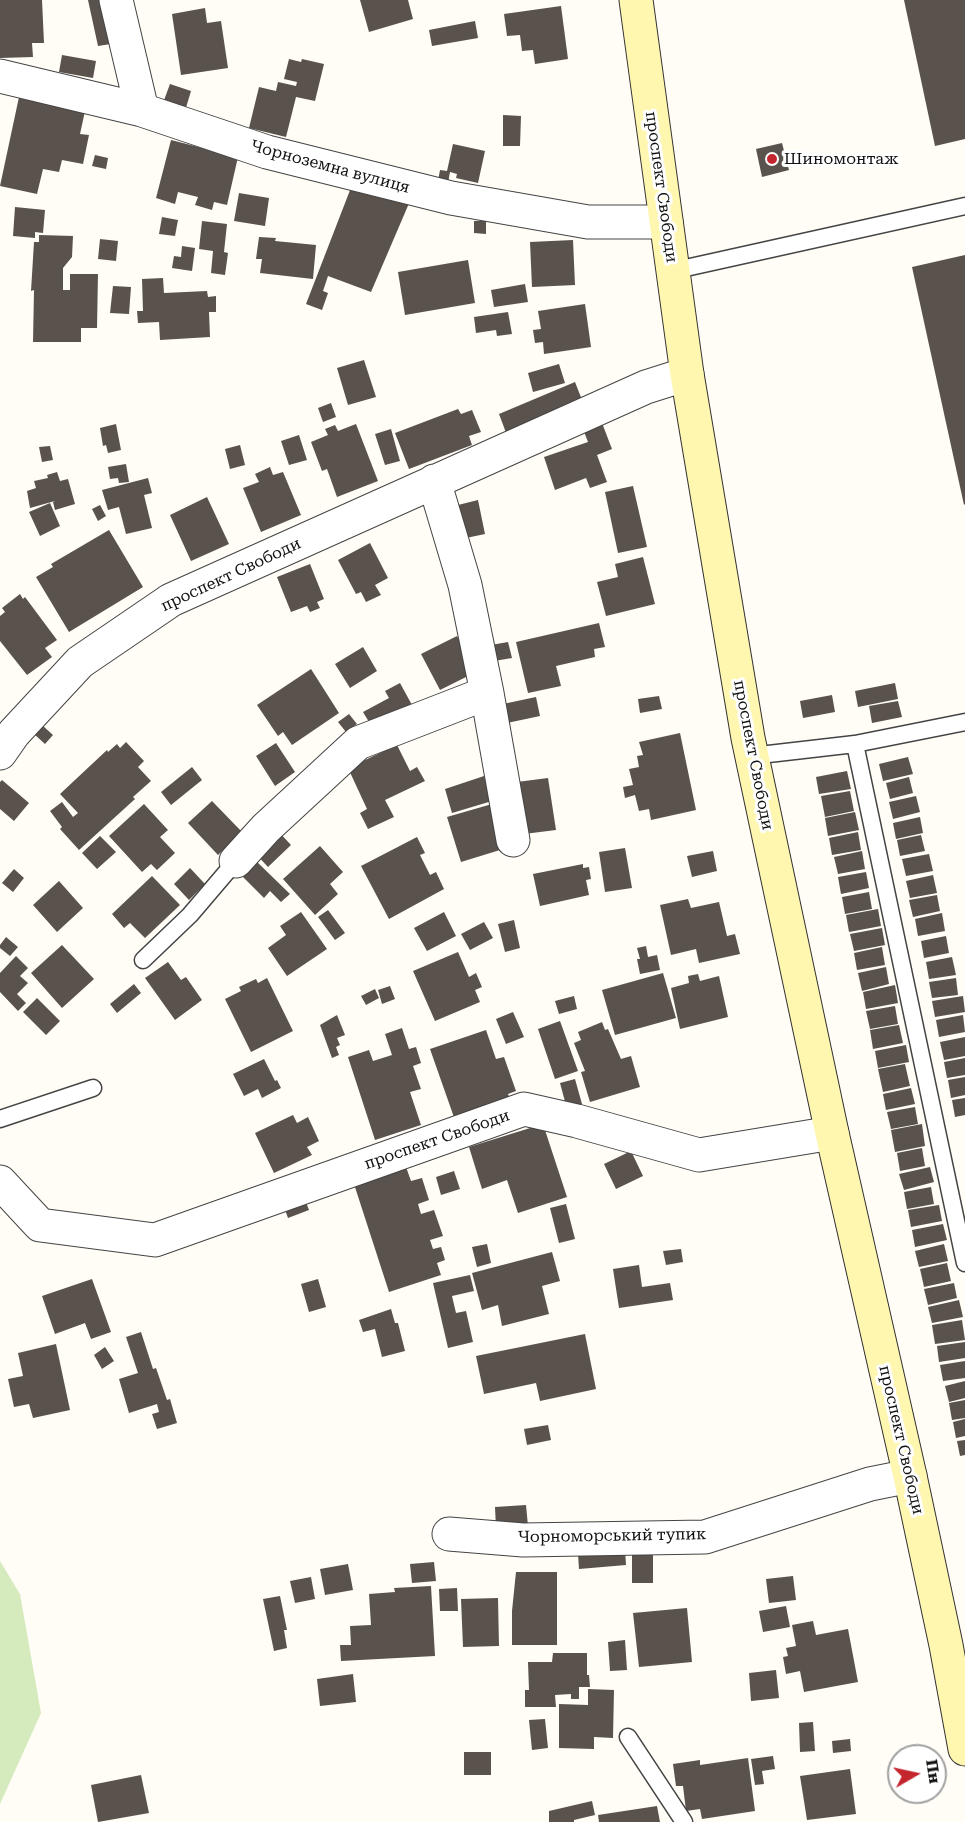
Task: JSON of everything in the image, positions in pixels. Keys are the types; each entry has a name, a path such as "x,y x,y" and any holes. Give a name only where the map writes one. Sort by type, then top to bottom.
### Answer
{"main road":[{"name":"проспект Свободи","path":"636,0 687,374 751,756 832,1133 910,1476 955,1642 965,1749"}],"street":[{"path":"116,0 142,110"},
{"name":"Чорноземна вулиця","path":"0,76 142,110 267,152 451,198 588,222 666,222"},
{"name":"проспект Свободи","path":"5,737 80,662 171,600 646,387 687,374"},
{"path":"434,481 465,585 513,840"},
{"path":"236,861 266,828 358,743 487,693"},
{"name":"проспект Свободи","path":"0,1182 40,1225 155,1240 524,1109 577,1121 699,1155 832,1133"},
{"name":"Чорноморський тупик","path":"449,1534 523,1540 705,1537 870,1484 910,1476"}],"lane":[{"path":"672,271 965,206"},
{"path":"751,756 855,744 965,722"},
{"path":"855,744 965,1263"},
{"path":"143,960 190,915 236,861"},
{"path":"0,1119 93,1088"},
{"path":"628,1737 684,1822"}],"green space":[{"path":"0,1561 20,1594 41,1713 0,1804"}],"building":[{"path":"0,0 42,0 44,43 32,43 33,57 0,58"},
{"path":"88,0 101,0 111,44 98,46"},
{"path":"360,0 408,0 413,19 369,32"},
{"path":"904,0 965,0 965,139 935,146"},
{"path":"561,6 568,59 535,64 533,50 522,51 520,35 507,36 504,14"},
{"path":"205,8 207,23 221,21 228,68 181,75 172,14"},
{"path":"475,21 478,38 432,46 429,30"},
{"path":"62,55 96,61 93,78 59,72"},
{"path":"289,59 301,62 302,59 324,64 315,101 296,97 286,137 249,128 259,87 276,91 278,82 296,86 297,82 284,79"},
{"path":"170,84 191,91 185,111 163,103"},
{"path":"19,97 85,111 80,134 89,135 83,164 62,160 59,172 43,169 37,194 0,186"},
{"path":"503,115 521,116 520,146 503,146"},
{"path":"171,140 238,157 227,205 214,202 212,210 195,205 198,197 178,192 175,204 156,198"},
{"name":"Шиномонтаж","path":"782,143 789,170 762,177 756,149"},
{"path":"453,144 485,151 478,183 456,178 457,174 450,172 448,183 438,181 440,170 447,171"},
{"path":"95,155 108,158 106,169 92,166"},
{"path":"352,185 410,201 371,292 328,276 323,291 328,293 322,310 306,304"},
{"path":"239,193 269,198 265,226 234,221"},
{"path":"15,207 45,210 43,233 35,232 35,238 13,236"},
{"path":"162,217 178,220 175,236 159,234"},
{"path":"202,221 227,224 224,252 228,253 225,275 211,273 213,251 199,249"},
{"path":"474,221 486,221 486,234 474,233"},
{"path":"39,235 73,236 72,257 63,268 63,290 70,290 70,274 98,274 97,328 81,328 81,342 33,342 34,290 31,291 34,242 39,242"},
{"path":"259,237 316,245 313,279 260,273 262,259 256,259"},
{"path":"100,239 118,241 116,261 98,259"},
{"path":"573,240 575,285 532,287 530,242"},
{"path":"182,246 195,248 192,271 172,268 174,256 181,257"},
{"path":"965,255 965,504 964,505 912,267"},
{"path":"468,260 475,303 405,315 398,272"},
{"path":"163,278 164,293 207,291 208,297 216,296 216,312 209,312 210,337 160,340 159,322 138,323 137,311 143,311 142,279"},
{"path":"525,284 528,302 494,307 491,290"},
{"path":"113,286 131,287 129,314 110,313"},
{"path":"585,304 591,347 544,354 543,342 535,343 533,330 541,329 538,311"},
{"path":"508,312 512,334 497,336 496,330 476,333 474,317"},
{"path":"364,360 376,397 348,405 337,368"},
{"path":"559,364 565,383 533,392 528,373"},
{"path":"575,382 584,405 508,438 499,414"},
{"path":"331,403 336,417 323,422 318,408"},
{"path":"458,409 461,414 472,410 481,432 469,436 472,445 409,469 395,433"},
{"path":"602,423 612,449 597,455 607,482 590,488 586,478 555,490 544,457 588,442 583,429"},
{"path":"116,424 121,450 108,453 106,445 103,446 100,428"},
{"path":"356,424 378,481 337,497 327,469 322,471 311,442 328,435 325,429 335,425 338,431"},
{"path":"391,429 400,461 385,465 375,434"},
{"path":"299,435 307,460 289,465 281,441"},
{"path":"240,445 245,465 230,469 225,449"},
{"path":"50,446 53,460 42,462 39,447"},
{"path":"126,464 129,482 119,483 118,478 110,479 108,467"},
{"path":"270,467 273,475 283,472 301,515 261,532 243,488 259,482 255,474"},
{"path":"57,472 60,481 68,479 75,504 55,510 53,502 55,501 30,508 27,491 36,488 34,481 48,478 47,475"},
{"path":"148,478 152,493 144,495 152,528 126,534 119,507 108,510 102,490"},
{"path":"633,486 647,547 618,553 605,492"},
{"path":"207,497 229,544 191,561 170,515"},
{"path":"478,500 485,534 466,538 458,505"},
{"path":"50,503 60,526 40,536 29,512"},
{"path":"100,505 106,516 98,521 92,509"},
{"path":"109,530 143,587 69,632 36,577 53,567 51,564"},
{"path":"370,543 388,578 375,585 381,595 366,602 361,592 356,594 338,560"},
{"path":"643,557 655,604 606,616 597,582 618,577 615,564"},
{"path":"310,564 324,599 317,602 320,608 310,612 307,606 291,612 277,577"},
{"path":"20,594 23,599 25,597 57,640 45,648 52,657 27,675 0,641 0,616 5,612 2,608"},
{"path":"599,623 605,647 594,649 595,657 556,666 561,686 528,693 516,642"},
{"path":"457,636 468,657 463,661 470,675 440,690 421,654"},
{"path":"508,642 512,658 494,661 491,645"},
{"path":"363,647 377,671 350,688 335,664"},
{"path":"311,669 339,713 292,745 283,732 278,736 257,705"},
{"path":"400,683 412,705 372,727 363,712 389,698 385,691"},
{"path":"895,683 898,699 858,707 855,691"},
{"path":"832,695 835,712 803,718 800,701"},
{"path":"659,696 662,709 640,713 638,699"},
{"path":"536,697 540,716 507,723 503,704"},
{"path":"898,701 902,717 872,723 869,706"},
{"path":"349,714 357,724 346,732 338,722"},
{"path":"42,725 53,735 45,744 34,734"},
{"path":"680,733 696,810 651,820 649,809 639,811 635,795 625,798 623,787 633,785 629,769 639,767 637,756 643,755 639,742"},
{"path":"126,742 144,761 138,767 151,781 133,797 135,799 79,850 60,829 62,827 50,811 62,802 73,817 78,813 60,794 107,750 108,752 117,744 120,748"},
{"path":"276,743 295,772 275,786 256,756"},
{"path":"397,745 410,771 417,767 425,781 385,800 394,817 368,829 360,813 367,809 348,768"},
{"path":"908,757 913,774 883,781 879,764"},
{"path":"192,767 202,780 171,805 161,792"},
{"path":"847,771 851,789 819,794 816,777"},
{"path":"484,776 492,801 452,813 445,789"},
{"path":"909,777 913,793 890,799 886,783"},
{"path":"548,778 556,830 524,834 517,782"},
{"path":"2,780 29,803 14,821 0,809 0,782"},
{"path":"850,791 854,811 825,817 821,796"},
{"path":"916,796 920,812 893,819 889,802"},
{"path":"212,801 242,832 218,855 188,823"},
{"path":"144,804 168,830 160,837 175,853 157,870 151,864 142,872 109,836"},
{"path":"492,804 500,831 495,833 500,850 461,862 447,817"},
{"path":"855,812 859,830 828,836 825,818"},
{"path":"920,817 923,833 896,839 893,823"},
{"path":"277,830 291,845 268,867 254,852"},
{"path":"858,832 861,850 832,855 829,838"},
{"path":"921,835 925,851 900,856 897,840"},
{"path":"100,836 116,852 97,869 82,853"},
{"path":"417,837 425,853 420,855 430,875 436,872 444,889 389,919 361,866"},
{"path":"320,846 343,872 330,884 338,894 315,915 283,879"},
{"path":"625,848 632,888 605,892 599,852"},
{"path":"713,851 717,871 692,877 687,856"},
{"path":"862,851 865,869 838,874 834,857"},
{"path":"929,854 933,871 906,876 902,859"},
{"path":"254,859 290,894 281,902 270,891 264,898 240,874"},
{"path":"583,864 583,868 589,867 591,879 586,880 589,895 540,906 533,874"},
{"path":"190,868 205,884 189,900 174,884"},
{"path":"14,869 24,878 13,892 2,883"},
{"path":"866,872 869,888 841,894 838,877"},
{"path":"933,875 937,893 910,898 906,881"},
{"path":"152,876 180,905 145,938 130,923 124,928 112,914"},
{"path":"59,881 83,908 57,932 33,905"},
{"path":"869,892 872,909 845,914 842,897"},
{"path":"937,895 940,911 913,917 909,900"},
{"path":"688,899 691,908 719,902 727,936 735,934 740,954 699,963 696,949 671,955 660,905"},
{"path":"878,909 881,926 849,932 846,915"},
{"path":"328,910 345,933 335,940 318,917"},
{"path":"301,912 327,949 287,976 268,948 286,935 280,926"},
{"path":"444,912 456,936 427,951 414,928"},
{"path":"942,913 945,931 918,936 915,919"},
{"path":"514,920 520,948 505,952 498,924"},
{"path":"484,922 493,938 470,950 461,934"},
{"path":"882,928 885,945 854,951 850,934"},
{"path":"946,936 949,953 924,958 921,941"},
{"path":"6,937 18,947 10,956 0,948"},
{"path":"62,945 94,979 62,1008 31,973"},
{"path":"646,946 648,957 657,955 660,970 640,974 637,948"},
{"path":"882,947 885,965 857,970 854,953"},
{"path":"458,952 469,977 476,973 482,987 475,990 480,1002 435,1021 413,971"},
{"path":"16,956 28,968 20,976 28,983 17,994 26,1003 18,1011 0,992 0,973"},
{"path":"952,957 956,975 929,979 926,962"},
{"path":"168,962 181,980 186,977 202,1000 175,1020 145,978"},
{"path":"886,967 889,984 862,991 858,973"},
{"path":"663,973 676,1018 615,1035 602,990"},
{"path":"698,974 700,981 719,976 728,1017 680,1029 671,988 689,983 688,976"},
{"path":"267,978 293,1031 251,1052 225,999 241,991 239,987 256,979 258,983"},
{"path":"956,978 958,995 932,998 929,982"},
{"path":"134,984 141,993 117,1013 110,1004"},
{"path":"895,985 898,1003 866,1009 863,992"},
{"path":"390,986 395,999 382,1004 378,990"},
{"path":"375,989 379,998 366,1005 361,996"},
{"path":"574,996 577,1009 559,1014 555,1001"},
{"path":"963,996 965,1012 935,1017 932,1001"},
{"path":"37,998 60,1021 46,1035 23,1012"},
{"path":"895,1006 898,1024 870,1029 866,1011"},
{"path":"513,1012 524,1037 506,1044 496,1019"},
{"path":"337,1015 345,1035 337,1038 340,1045 336,1047 339,1055 332,1058 320,1025"},
{"path":"963,1015 965,1032 939,1037 936,1020"},
{"path":"560,1021 578,1071 555,1079 538,1029"},
{"path":"602,1022 605,1030 608,1029 621,1059 631,1056 640,1087 590,1102 581,1072 585,1071 574,1043 581,1040 578,1032"},
{"path":"899,1025 903,1043 873,1049 870,1030"},
{"path":"402,1028 409,1049 416,1047 421,1063 413,1066 421,1089 410,1092 421,1125 375,1140 348,1057 369,1050 373,1061 392,1055 385,1034"},
{"path":"486,1030 496,1059 504,1057 516,1091 508,1094 512,1104 456,1123 430,1049"},
{"path":"965,1037 965,1056 944,1060 940,1042"},
{"path":"906,1045 909,1062 878,1068 875,1051"},
{"path":"965,1058 965,1075 947,1078 944,1062"},
{"path":"264,1059 281,1088 262,1098 258,1089 244,1096 233,1074"},
{"path":"905,1064 910,1086 883,1092 878,1069"},
{"path":"965,1077 965,1095 951,1098 948,1080"},
{"path":"575,1079 582,1104 567,1109 560,1083"},
{"path":"911,1088 915,1104 886,1110 883,1094"},
{"path":"965,1098 965,1115 955,1117 952,1100"},
{"path":"915,1107 918,1124 891,1129 887,1112"},
{"path":"293,1115 297,1123 308,1117 319,1141 307,1147 312,1155 274,1173 255,1133"},
{"path":"543,1124 567,1197 518,1213 507,1180 482,1189 469,1147"},
{"path":"922,1124 925,1146 895,1152 891,1130"},
{"path":"922,1148 925,1166 900,1171 897,1153"},
{"path":"631,1151 643,1176 616,1189 604,1164"},
{"path":"406,1167 411,1181 422,1178 429,1200 418,1204 421,1214 434,1210 443,1236 430,1240 433,1249 441,1247 445,1260 437,1263 441,1275 389,1292 354,1184"},
{"path":"930,1167 934,1182 904,1190 899,1174"},
{"path":"454,1171 460,1189 441,1195 436,1177"},
{"path":"931,1187 934,1204 907,1209 904,1192"},
{"path":"304,1197 309,1210 288,1218 283,1204"},
{"path":"566,1204 575,1239 559,1243 550,1208"},
{"path":"939,1205 942,1221 911,1227 908,1210"},
{"path":"943,1224 947,1240 915,1247 912,1230"},
{"path":"487,1244 491,1263 477,1267 472,1247"},
{"path":"944,1244 948,1261 919,1267 915,1251"},
{"path":"681,1249 683,1262 666,1265 663,1251"},
{"path":"552,1252 560,1281 542,1286 549,1314 502,1326 498,1305 482,1310 472,1273"},
{"path":"947,1263 951,1281 924,1287 920,1269"},
{"path":"639,1265 642,1287 670,1283 673,1300 619,1308 613,1269"},
{"path":"470,1275 474,1291 452,1296 456,1313 466,1311 473,1342 448,1348 433,1283"},
{"path":"92,1279 111,1332 91,1339 85,1323 55,1334 42,1296"},
{"path":"318,1279 326,1307 309,1312 301,1284"},
{"path":"954,1283 957,1298 928,1305 924,1289"},
{"path":"959,1300 963,1317 932,1323 928,1307"},
{"path":"391,1309 395,1323 398,1323 405,1351 382,1357 375,1329 363,1332 359,1320"},
{"path":"962,1320 965,1340 935,1344 932,1325"},
{"path":"141,1332 153,1369 156,1368 167,1400 170,1399 177,1423 157,1429 152,1414 159,1412 157,1404 129,1413 119,1379 138,1373 126,1337"},
{"path":"585,1334 596,1389 540,1401 536,1383 484,1394 476,1356"},
{"path":"965,1342 965,1358 939,1362 937,1346"},
{"path":"56,1344 70,1410 33,1418 29,1404 14,1407 8,1379 23,1376 18,1353"},
{"path":"105,1347 114,1361 102,1369 94,1355"},
{"path":"965,1361 965,1378 943,1381 940,1365"},
{"path":"965,1381 965,1398 949,1402 945,1386"},
{"path":"965,1400 965,1418 952,1420 949,1403"},
{"path":"965,1419 965,1436 956,1438 953,1422"},
{"path":"548,1425 551,1440 527,1445 524,1429"},
{"path":"965,1440 965,1455 960,1456 957,1441"},
{"path":"526,1505 528,1526 496,1528 495,1507"},
{"path":"625,1550 626,1565 579,1569 578,1554"},
{"path":"632,1552 653,1553 653,1583 632,1583"},
{"path":"434,1562 436,1581 412,1583 410,1564"},
{"path":"348,1564 353,1590 325,1595 320,1569"},
{"path":"516,1572 557,1572 557,1645 512,1645 512,1611"},
{"path":"793,1576 796,1600 769,1603 766,1579"},
{"path":"311,1577 315,1599 295,1603 290,1581"},
{"path":"431,1586 435,1656 341,1661 340,1645 351,1645 350,1626 371,1625 369,1594 395,1592 394,1588"},
{"path":"457,1588 458,1611 440,1611 439,1589"},
{"path":"280,1596 287,1630 284,1630 287,1648 274,1651 263,1599"},
{"path":"498,1598 499,1646 463,1647 461,1599"},
{"path":"786,1606 790,1627 763,1632 759,1611"},
{"path":"687,1608 692,1662 639,1667 633,1613"},
{"path":"813,1621 816,1635 848,1629 858,1682 804,1692 800,1671 786,1674 783,1657 788,1656 786,1648 796,1646 792,1625"},
{"path":"625,1640 627,1670 610,1671 608,1642"},
{"path":"553,1653 587,1653 587,1675 589,1675 590,1687 579,1687 579,1699 571,1699 571,1694 555,1695 556,1707 525,1707 525,1690 529,1690 528,1662 552,1662"},
{"path":"776,1670 779,1698 751,1701 749,1673"},
{"path":"353,1674 356,1702 320,1706 317,1679"},
{"path":"588,1689 614,1690 613,1738 594,1737 594,1749 559,1748 559,1704 588,1705"},
{"path":"545,1719 548,1748 532,1750 529,1720"},
{"path":"813,1722 815,1751 800,1752 799,1723"},
{"path":"850,1739 851,1751 833,1753 832,1741"},
{"path":"464,1752 491,1752 491,1775 464,1775"},
{"path":"773,1756 775,1769 762,1771 764,1784 755,1785 751,1759"},
{"path":"748,1758 755,1811 702,1819 700,1809 686,1811 683,1786 676,1786 673,1764 700,1760 700,1765"},
{"path":"850,1769 856,1814 807,1820 800,1776"},
{"path":"141,1775 149,1813 98,1822 91,1785"},
{"path":"592,1801 595,1815 574,1820 574,1822 549,1822 549,1811"},
{"path":"657,1806 660,1822 599,1822 598,1815"}],"place":[{"name":"Шиномонтаж","path":"772,159"}]}
